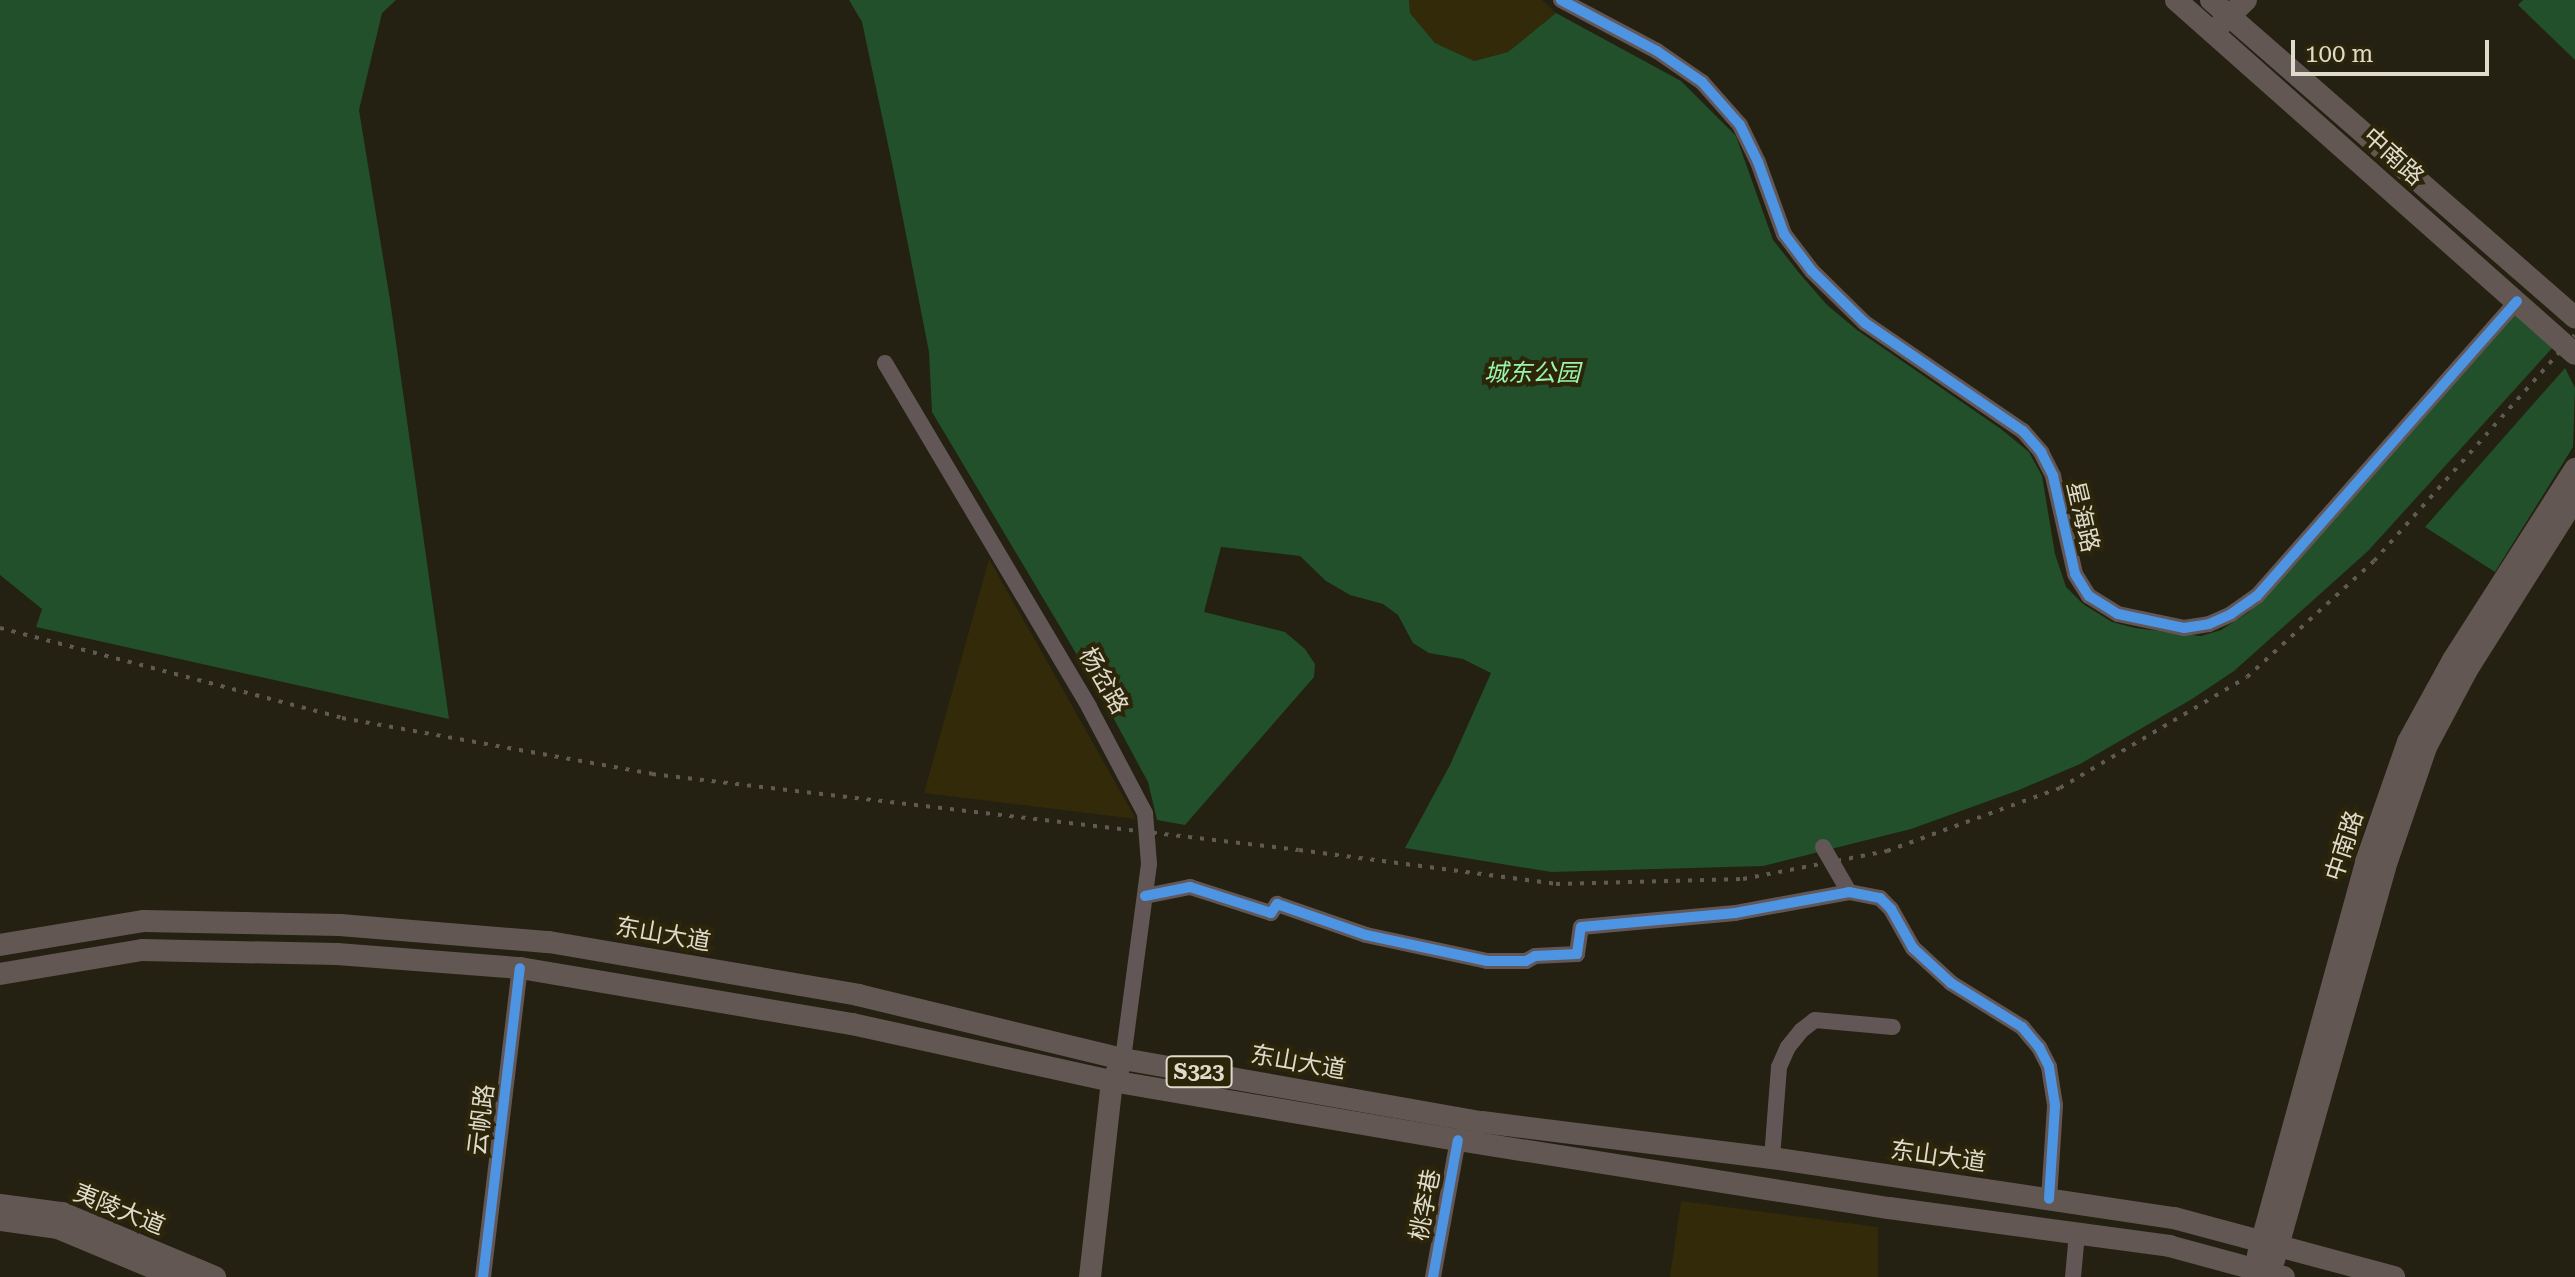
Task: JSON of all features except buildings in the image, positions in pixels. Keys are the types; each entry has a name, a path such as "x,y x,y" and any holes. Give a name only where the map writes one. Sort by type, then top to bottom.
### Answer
{"main road":[{"name":"中南路","path":"2176,0 2575,354"},
{"name":"中南路","path":"2226,4 2575,318"},
{"path":"2208,28 2226,4"},
{"name":"中南路","path":"2267,1275 2268,1243 2366,862 2408,742 2453,660 2575,469"},
{"name":"中南路","path":"2268,1243 2385,867 2426,747 2468,668 2575,499"},
{"name":"东山大道","path":"0,945 144,921 340,925 549,942 858,995 1123,1059 1482,1122 1772,1158 2174,1218 2394,1277"},
{"name":"东山大道","path":"0,974 142,950 337,954 520,968 852,1024 1119,1082 1458,1140 1889,1208 2169,1246 2267,1275"},
{"name":"杨岔路","path":"1090,1277 1123,1059"},
{"name":"杨岔路","path":"1104,1277 1119,1082"},
{"name":"夷陵大道","path":"0,1205 62,1213 215,1277"},
{"name":"夷陵大道","path":"0,1220 58,1228 175,1277"}],"street":[{"name":"星海路","path":"1561,0 1657,51 1702,82 1740,125 1758,162 1784,234 1812,271 1865,323 2023,431 2041,452 2053,476 2075,574 2089,596 2118,614 2184,628 2209,624 2231,614 2257,596 2517,301"},
{"name":"杨岔路","path":"885,363 1089,707 1145,813 1149,864 1123,1059"},
{"path":"1823,847 1849,892"},
{"path":"1145,896 1190,887 1271,913 1277,904 1380,938 1487,961 1526,961 1535,956 1577,954 1581,927 1735,913 1849,892 1880,898 1913,948 1951,983 2022,1027 2039,1047 2049,1067 2055,1106 2049,1199"},
{"name":"云帆路","path":"483,1277 520,968"},
{"path":"1772,1158 1779,1067 1788,1047 1802,1030 1815,1020 1893,1027"},
{"name":"桃李巷","path":"1433,1277 1458,1140"},
{"path":"2073,1277 2077,1233"}],"shaded area":[{"path":"1409,0 1542,0 1556,13 1508,52 1473,61 1435,43 1410,13"},
{"path":"989,559 1136,819 924,793"},
{"path":"1681,1201 1878,1227 1878,1277 1670,1277"}],"green space":[{"path":"0,0 396,0 382,13 359,110 390,300 449,719 36,627 42,609 0,575"},
{"name":"城东公园","path":"849,0 1409,0 1410,13 1435,43 1474,61 1508,52 1556,13 1681,81 1736,136 1773,240 1800,274 1827,305 1857,330 2001,429 2029,452 2042,476 2055,554 2066,587 2083,604 2112,622 2135,628 2201,636 2221,630 2249,612 2513,310 2554,346 2368,551 2234,671 2080,764 1911,829 1763,866 1551,872 1405,848 1450,765 1491,673 1463,659 1429,653 1413,643 1398,615 1383,604 1350,595 1326,581 1300,556 1221,547 1204,612 1285,632 1305,649 1315,664 1314,677 1185,825 1157,820 1148,782 1102,697 932,412 929,352 893,168 862,22"},
{"path":"2523,0 2575,0 2575,60 2518,5"},
{"path":"2565,368 2575,388 2573,447 2495,572 2425,527"}],"railway":[{"path":"0,628 342,718 652,774 1299,850 1556,884 1743,879 1887,851 2060,788 2247,677 2374,561 2575,335"}],"cycle path":[{"path":"1561,0 1657,51 1702,82 1740,125 1758,162 1784,234 1812,271 1865,323 2023,431 2041,452 2053,476 2075,574 2089,596 2118,614 2184,628 2209,624 2231,614 2257,596 2517,301"},
{"path":"1145,896 1190,887 1271,913 1277,904 1366,935 1487,961 1526,961 1535,956 1577,954 1581,927 1735,913 1849,892 1880,898 1891,909 1913,948 1951,983 2022,1027 2039,1047 2049,1067 2055,1106 2049,1199"},
{"path":"483,1277 520,968"},
{"path":"1433,1277 1458,1140"}]}
